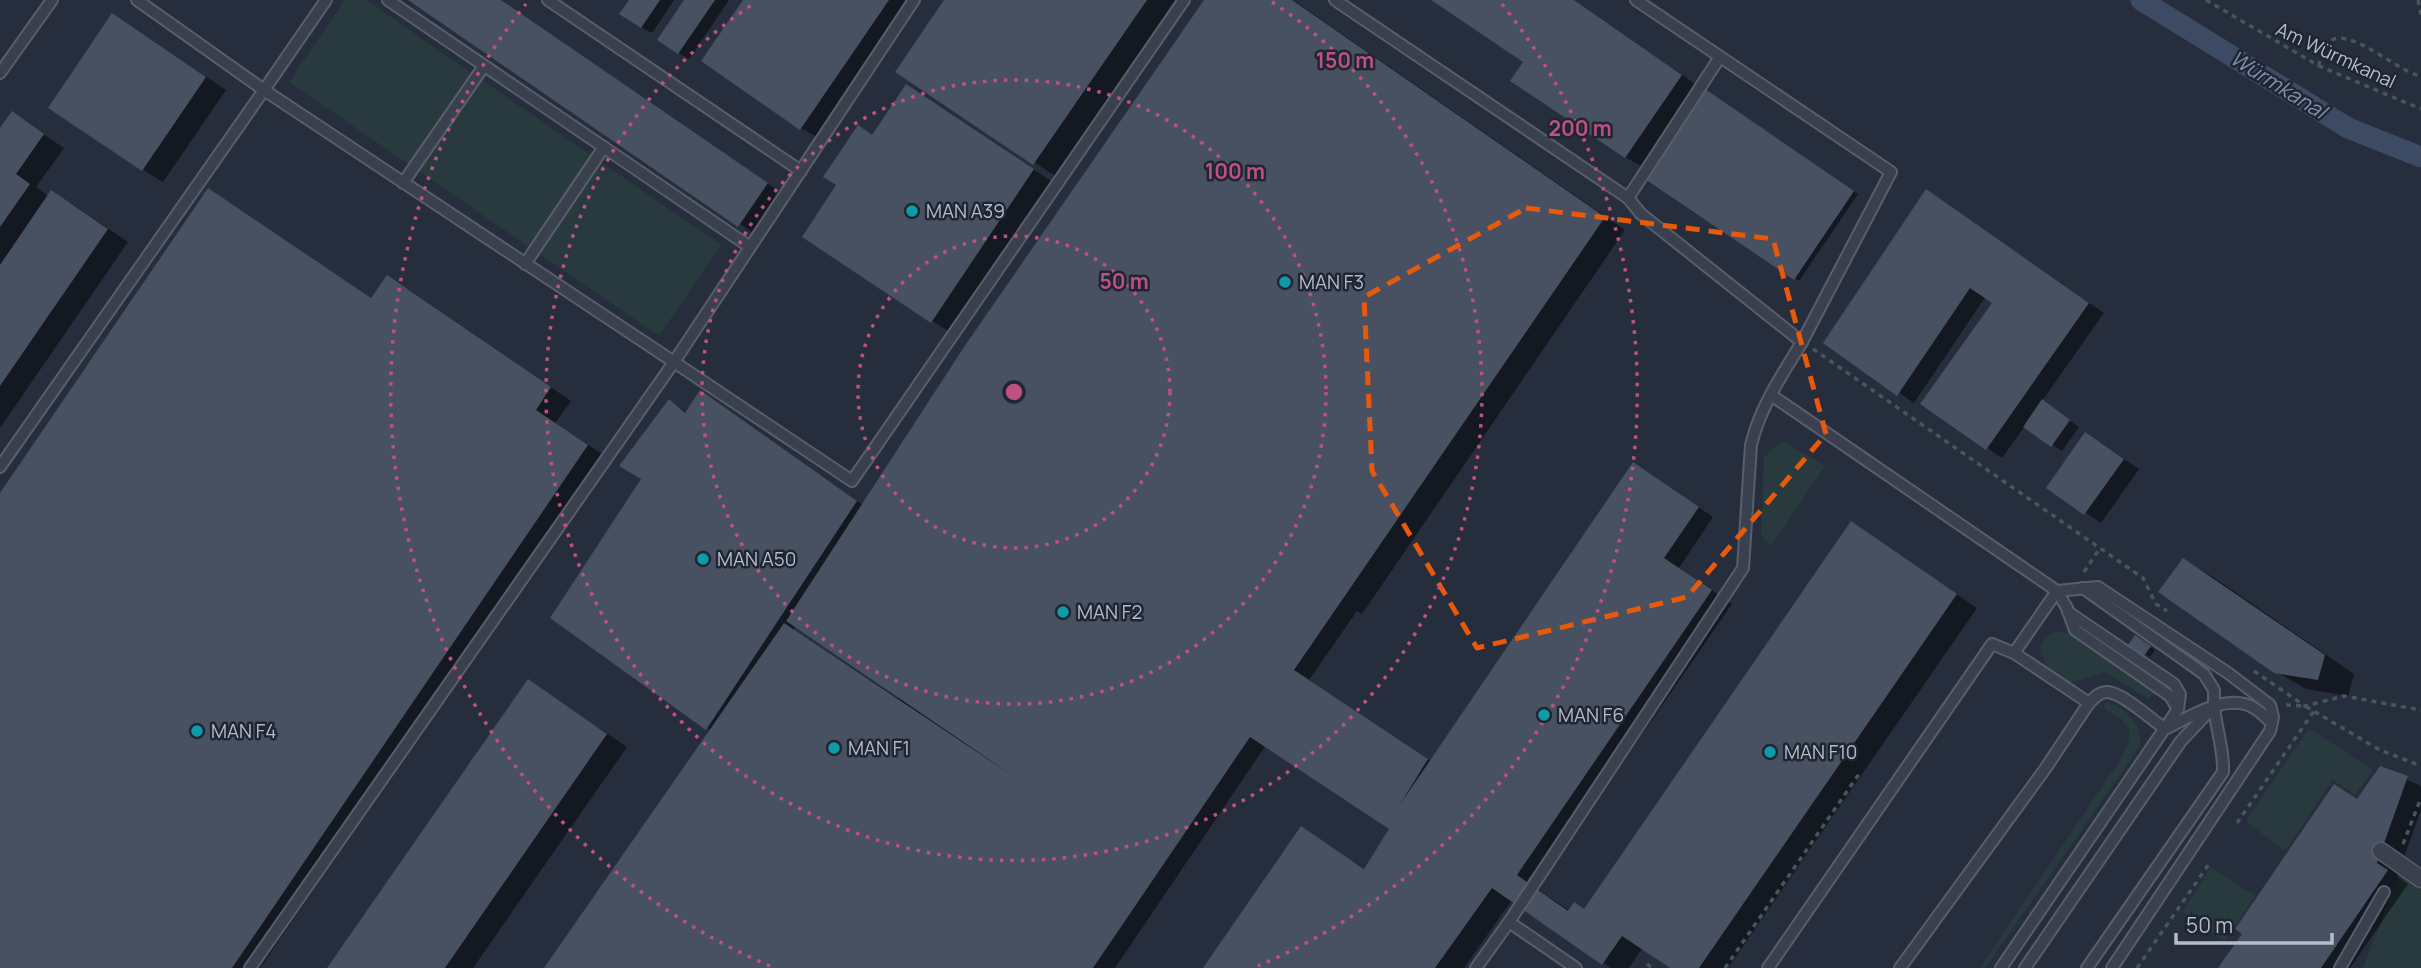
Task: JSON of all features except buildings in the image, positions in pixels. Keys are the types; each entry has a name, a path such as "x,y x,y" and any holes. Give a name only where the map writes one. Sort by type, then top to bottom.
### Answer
{"street":[{"path":"2381,851 2421,879"}],"lane":[{"path":"0,73 52,0"},
{"path":"137,0 264,90 852,481 1184,0"},
{"path":"0,467 326,0"},
{"path":"388,0 750,247"},
{"path":"548,0 801,171"},
{"path":"250,968 674,362 914,0"},
{"path":"1335,0 1628,198 1641,214 1802,342"},
{"path":"1476,968 1743,568 1751,445 1760,415 1802,342 1891,172 1636,0"},
{"path":"1628,198 1720,57"},
{"path":"403,183 484,66"},
{"path":"525,264 604,147"},
{"path":"1771,395 2057,591 2075,630 2170,696 2178,709 2001,968"},
{"path":"2014,653 2057,591 2098,587 2228,673 2270,705 2270,731 2112,968"},
{"path":"2083,588 2204,674 2214,690 2217,733 2224,752 2223,772 2087,968"},
{"path":"1768,968 1992,644 2014,653 2089,703"},
{"path":"1900,968 2098,694 2107,692 2121,698 2165,729"},
{"path":"2165,729 2214,706 2234,702 2253,707 2272,723"},
{"path":"2025,968 2181,741 2214,706"},
{"path":"2340,968 2384,892"},
{"path":"1509,922 1576,968"}],"path":[{"name":"Am Würmkanal","path":"2206,0 2319,66 2421,109"},
{"path":"2418,0 2421,15"},
{"path":"2319,66 2320,53 2325,43 2337,38 2351,38 2406,73 2421,76"},
{"path":"1802,342 2143,578 2156,604"},
{"path":"2270,705 2305,706 2344,696 2421,709"},
{"path":"2305,706 2380,750 2421,766"},
{"path":"2237,822 2314,711"},
{"path":"1725,968 1859,774"},
{"path":"2137,968 2209,864"},
{"path":"1647,964 1652,968"}],"highlighted area":[{"path":"1526,208 1773,239 1826,434 1687,597 1477,648 1372,471 1364,297"}],"shaded area":[{"path":"345,0 366,0 721,245 659,336 289,82"},
{"path":"1782,441 1825,466 1771,546 1761,534 1764,457"},
{"path":"2058,631 2067,633 2153,693 2148,699 2105,672 2070,683 2050,668 2041,653 2040,646 2050,634"},
{"path":"2106,702 2121,708 2132,718 2139,732 2140,747 1985,968 1980,968 2124,753 2129,731 2122,720 2104,708"},
{"path":"2309,728 2373,770 2355,795 2333,780 2285,851 2246,821"},
{"path":"2211,867 2255,896 2225,941 2182,912"},
{"path":"2400,873 2421,888 2421,968 2363,968"}],"waterway":[{"name":"Würmkanal","path":"2141,0 2348,128 2421,157"}],"place":[{"name":"MAN A39","path":"912,211"},
{"name":"MAN F3","path":"1285,282"},
{"name":"MAN A50","path":"703,559"},
{"name":"MAN F2","path":"1063,612"},
{"name":"MAN F6","path":"1544,715"},
{"name":"MAN F4","path":"197,731"},
{"name":"MAN F1","path":"834,748"},
{"name":"MAN F10","path":"1770,752"}]}
